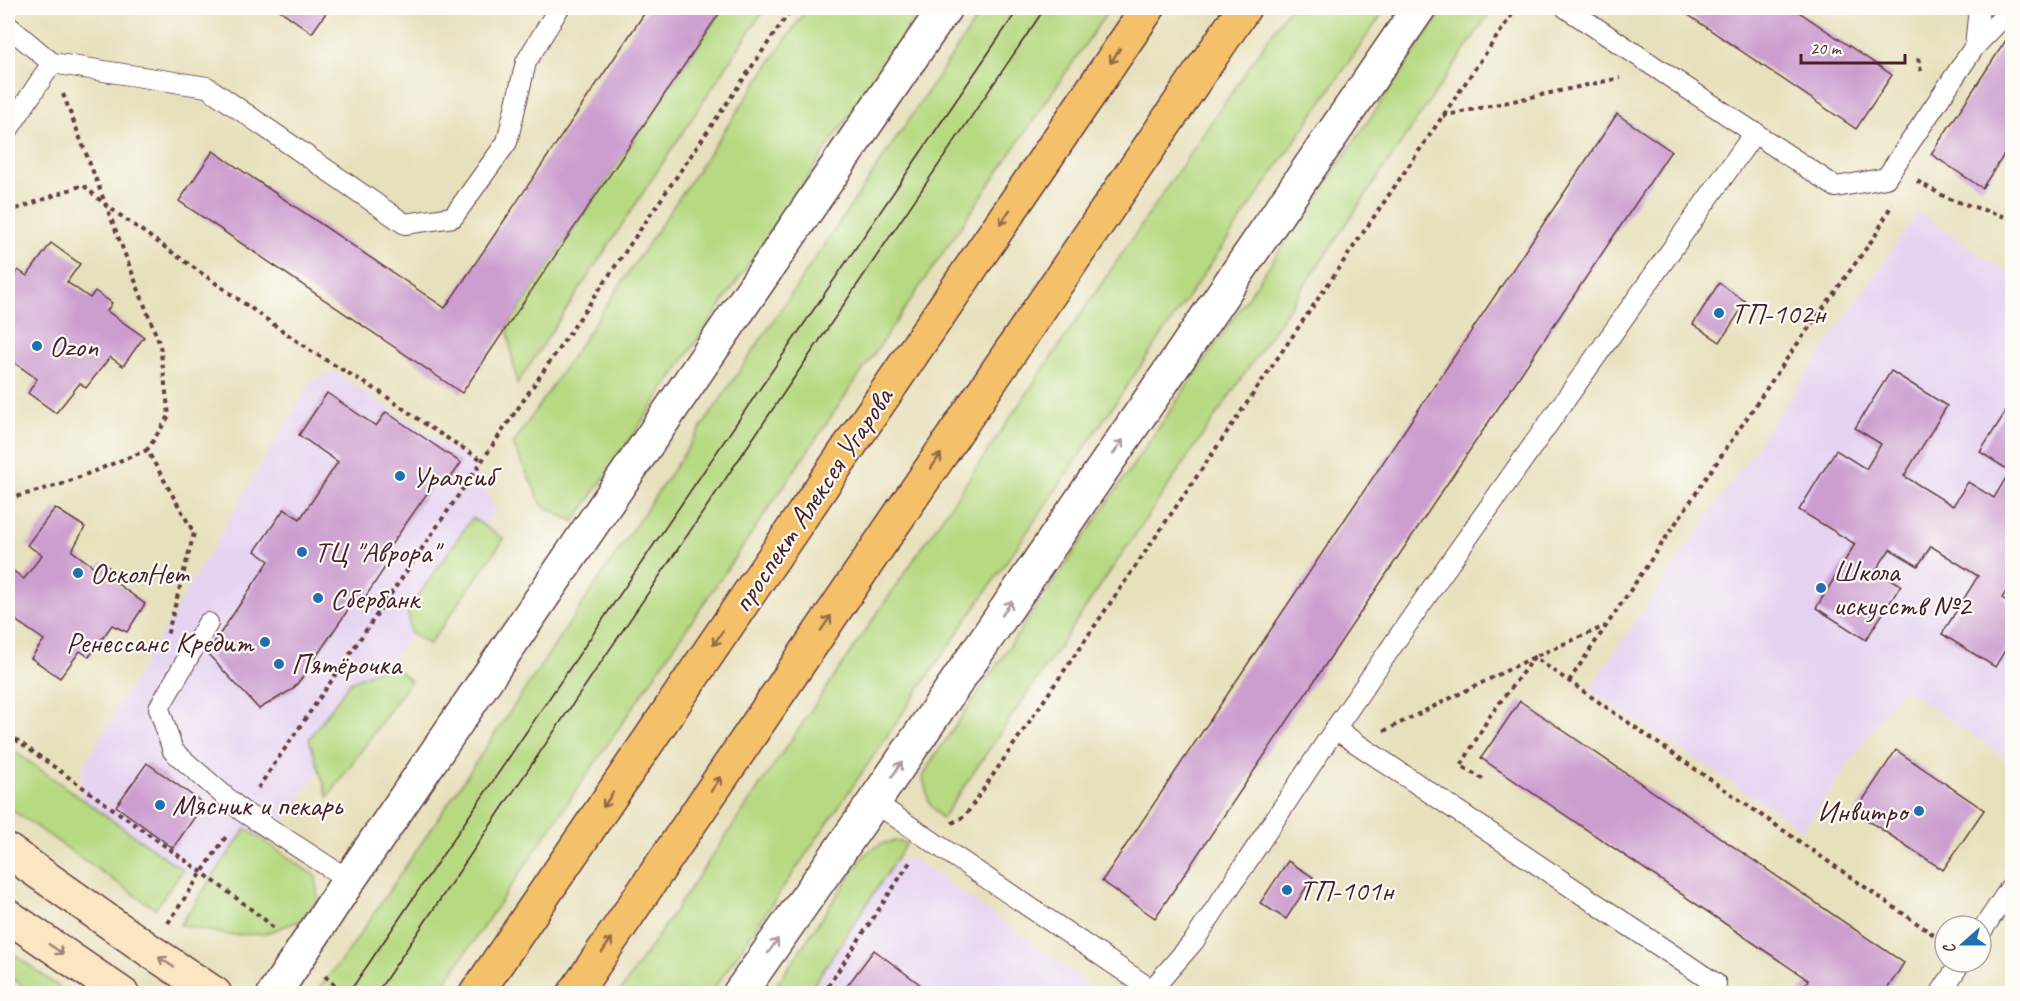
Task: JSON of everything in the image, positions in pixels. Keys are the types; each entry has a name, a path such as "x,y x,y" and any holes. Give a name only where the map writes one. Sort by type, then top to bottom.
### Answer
{"main road":[{"name":"проспект Алексея Угарова","path":"476,993 1148,8"},
{"path":"574,993 1244,8"},
{"path":"8,852 215,993"},
{"path":"8,916 122,993"}],"street":[{"path":"274,993 945,8"},
{"path":"739,993 874,802 1419,8"}],"lane":[{"path":"8,26 52,63 207,87 405,224 453,217 507,142 526,62 559,8"},
{"path":"1566,8 1836,187 1895,179 1975,46 2013,8"},
{"path":"1975,46 1979,8"},
{"path":"8,130 52,63"},
{"path":"874,802 1152,992 1194,941 1335,729 1755,132"},
{"path":"207,622 159,708 173,751 242,811 349,880"},
{"path":"1335,729 1716,984 1709,993"},
{"path":"1993,914 2013,885"},
{"path":"1940,993 1953,974"}],"path":[{"path":"149,950 792,8"},
{"path":"823,993 927,837 965,816 1511,16 1512,8"},
{"path":"8,499 62,484 147,450 169,416 160,345 52,63"},
{"path":"1442,116 1659,69"},
{"path":"1569,681 1788,357 1875,236 1895,179 1920,181 1948,199 2013,219"},
{"path":"8,212 83,185 107,206 314,353 377,390 482,460"},
{"path":"147,450 194,533 166,643"},
{"path":"1357,743 1534,657 1606,626"},
{"path":"1534,657 1933,934"},
{"path":"1483,779 1461,766 1489,717 1534,657"},
{"path":"8,734 264,919 300,955 345,993"}],"shaded area":[{"path":"1918,212 2012,276 2012,762 1902,688 1803,830 1589,689"},
{"path":"334,372 471,461 496,510 246,876 171,875 80,813 82,768 311,381"},
{"path":"914,859 1082,978 1090,993 794,994 881,862"}],"green space":[{"path":"723,8 765,8 517,384 507,327"},
{"path":"807,8 922,8 574,522 542,505 513,444"},
{"path":"984,8 1110,8 438,993 315,993 348,952"},
{"path":"1289,8 1386,8 711,993 619,993"},
{"path":"1445,8 1493,8 942,819 929,803 923,777 930,763"},
{"path":"472,518 504,539 429,645 410,632 408,610"},
{"path":"390,664 411,681 328,797 309,739 350,682"},
{"path":"8,747 183,870 155,909 8,807"},
{"path":"246,828 316,877 318,901 299,921 263,934 229,935 180,925"},
{"path":"894,841 907,843 808,993 771,993 865,854 880,844"},
{"path":"8,950 67,993 32,993 8,975"}],"building":[{"path":"277,8 325,8 328,10 312,33"},
{"path":"648,8 723,8 462,393 179,201 213,151 445,308"},
{"path":"1682,8 1793,8 1892,75 1856,129 1681,10"},
{"path":"2012,31 2012,143 1982,188 1931,154"},
{"path":"1617,114 1671,151 1155,918 1102,881"},
{"path":"51,243 80,264 67,282 90,298 95,291 112,303 107,311 144,337 123,366 110,357 86,388 80,383 56,413 28,393 37,379 8,358 8,284 18,270 27,276"},
{"name":"ТП-102н","path":"1719,283 1746,302 1720,342 1693,324"},
{"path":"1891,371 1947,406 1904,476 1953,506 1968,482 1994,498 2010,471 1980,452 2010,405 2012,406 2012,582 2002,598 2012,605 2012,639 1995,667 1942,634 1978,576 1931,546 1918,566 1890,549 1876,570 1901,585 1866,640 1816,608 1855,544 1799,510 1836,450 1866,469 1881,444 1855,428"},
{"path":"327,393 376,426 386,412 461,463 446,485 437,479 384,555 390,560 360,605 354,601 293,689 259,709 207,653 269,561 255,551 284,509 300,519 338,462 299,435"},
{"path":"55,508 85,527 72,551 97,569 102,562 119,575 115,582 145,604 127,632 112,625 89,657 80,651 60,678 31,658 44,640 15,620 12,624 8,620 8,567 24,579 42,555 27,545"},
{"path":"1520,701 1904,963 1884,994 1799,994 1808,980 1481,758"},
{"name":"Инвитро","path":"1896,750 1984,810 1943,870 1855,812"},
{"name":"Мясник и пекарь","path":"147,763 204,804 173,848 116,806"},
{"name":"ТП-101н","path":"1288,861 1313,877 1286,919 1260,903"},
{"path":"874,950 933,994 841,994"}],"tram line":[{"path":"348,994 1019,8"},
{"path":"376,994 1045,8"}],"place":[{"name":"ТП-102н","path":"1719,313"},
{"name":"Ozon","path":"37,346"},
{"name":"Уралсиб","path":"400,476"},
{"name":"ТЦ \"Аврора\"","path":"302,552"},
{"name":"ОсколНет","path":"78,573"},
{"name":"Школа искусств №2","path":"1821,588"},
{"name":"Сбербанк","path":"318,598"},
{"name":"Ренессанс Кредит","path":"265,642"},
{"name":"Пятёрочка","path":"279,664"},
{"name":"Мясник и пекарь","path":"160,805"},
{"name":"Инвитро","path":"1919,811"},
{"name":"ТП-101н","path":"1287,890"}]}
